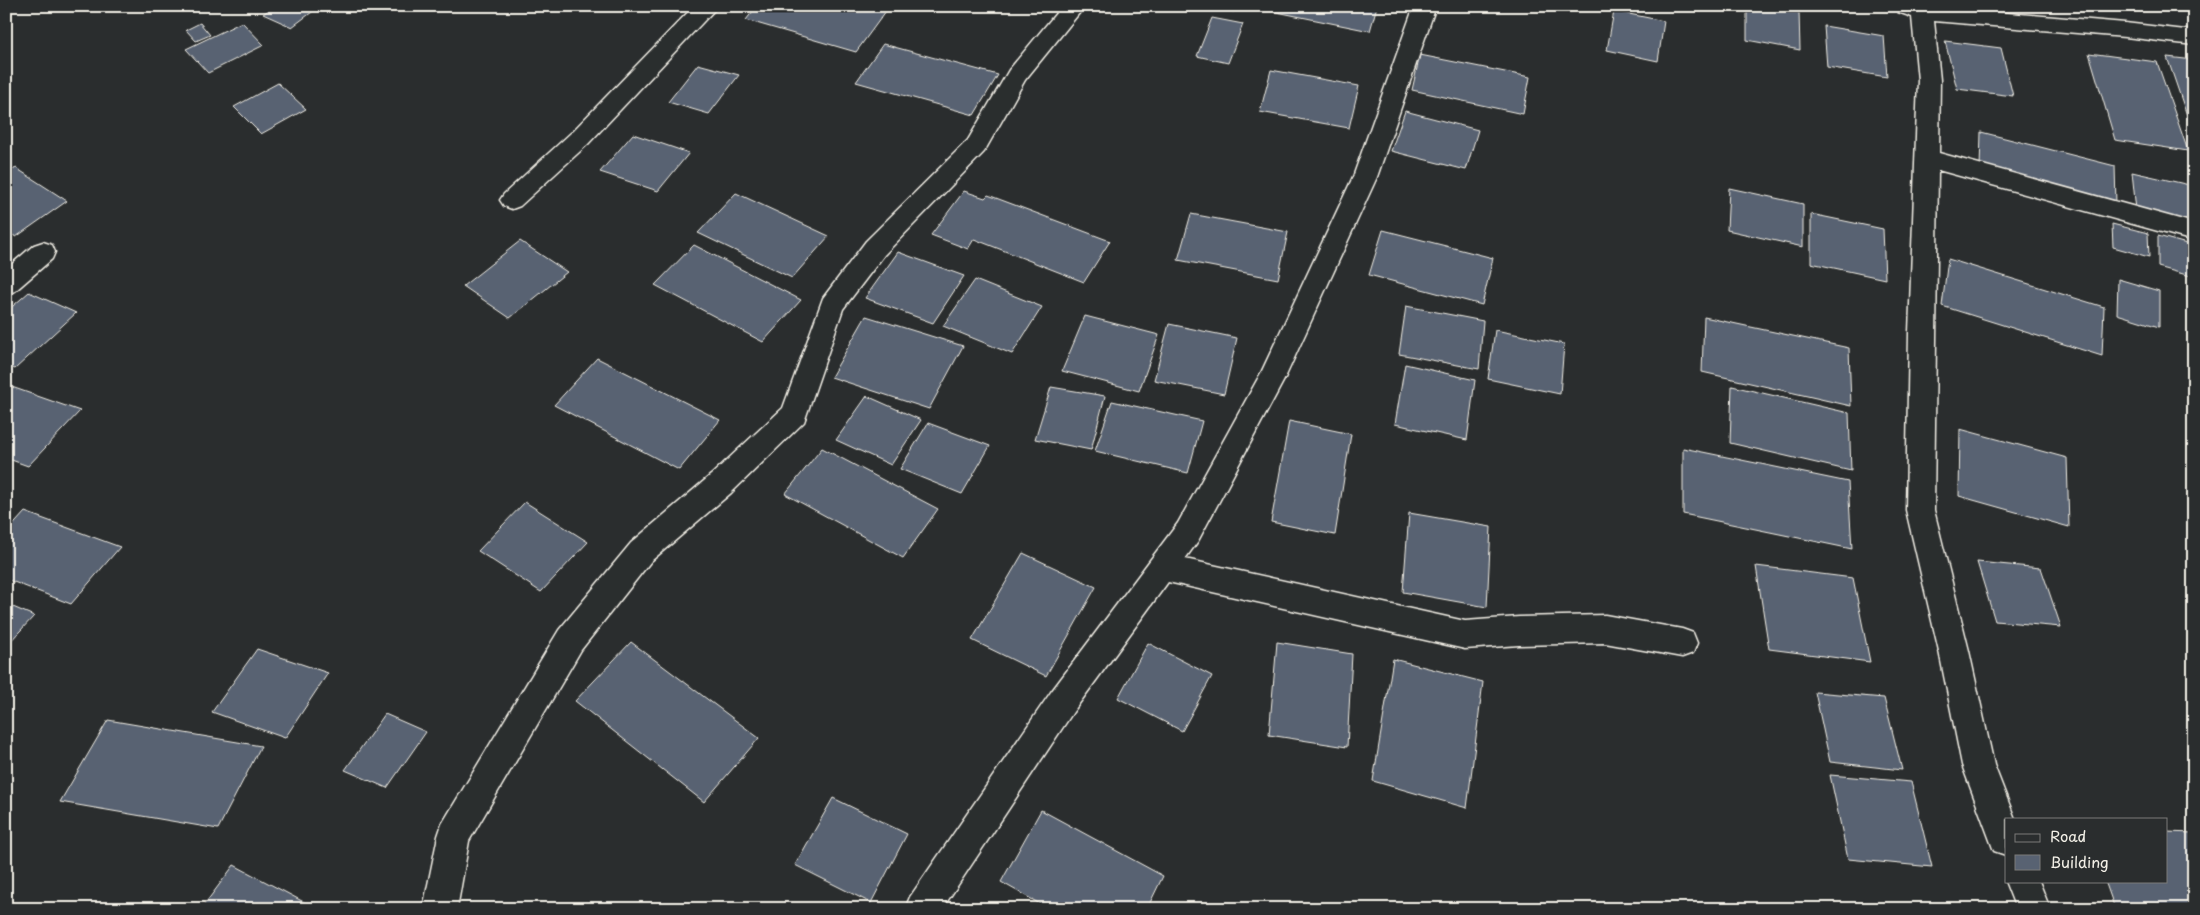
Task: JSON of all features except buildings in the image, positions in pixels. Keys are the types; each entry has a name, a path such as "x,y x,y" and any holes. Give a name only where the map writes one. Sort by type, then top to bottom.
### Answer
{"street":[{"path":"512,200 580,138 707,6"},
{"path":"440,909 454,836 570,640 641,552 721,484 794,414 832,305 874,248 976,146 1017,75 1074,6"},
{"path":"922,909 1062,702 1188,532 1272,378 1365,177 1425,6"},
{"path":"2005,836 1978,765 1954,651 1920,510 1922,333 1929,80 1913,9 2194,38"},
{"path":"1927,158 2194,232"},
{"path":"6,284 43,252"},
{"path":"1162,567 1465,635 1519,631 1605,630 1682,642"},
{"path":"2022,882 2033,909"}]}
